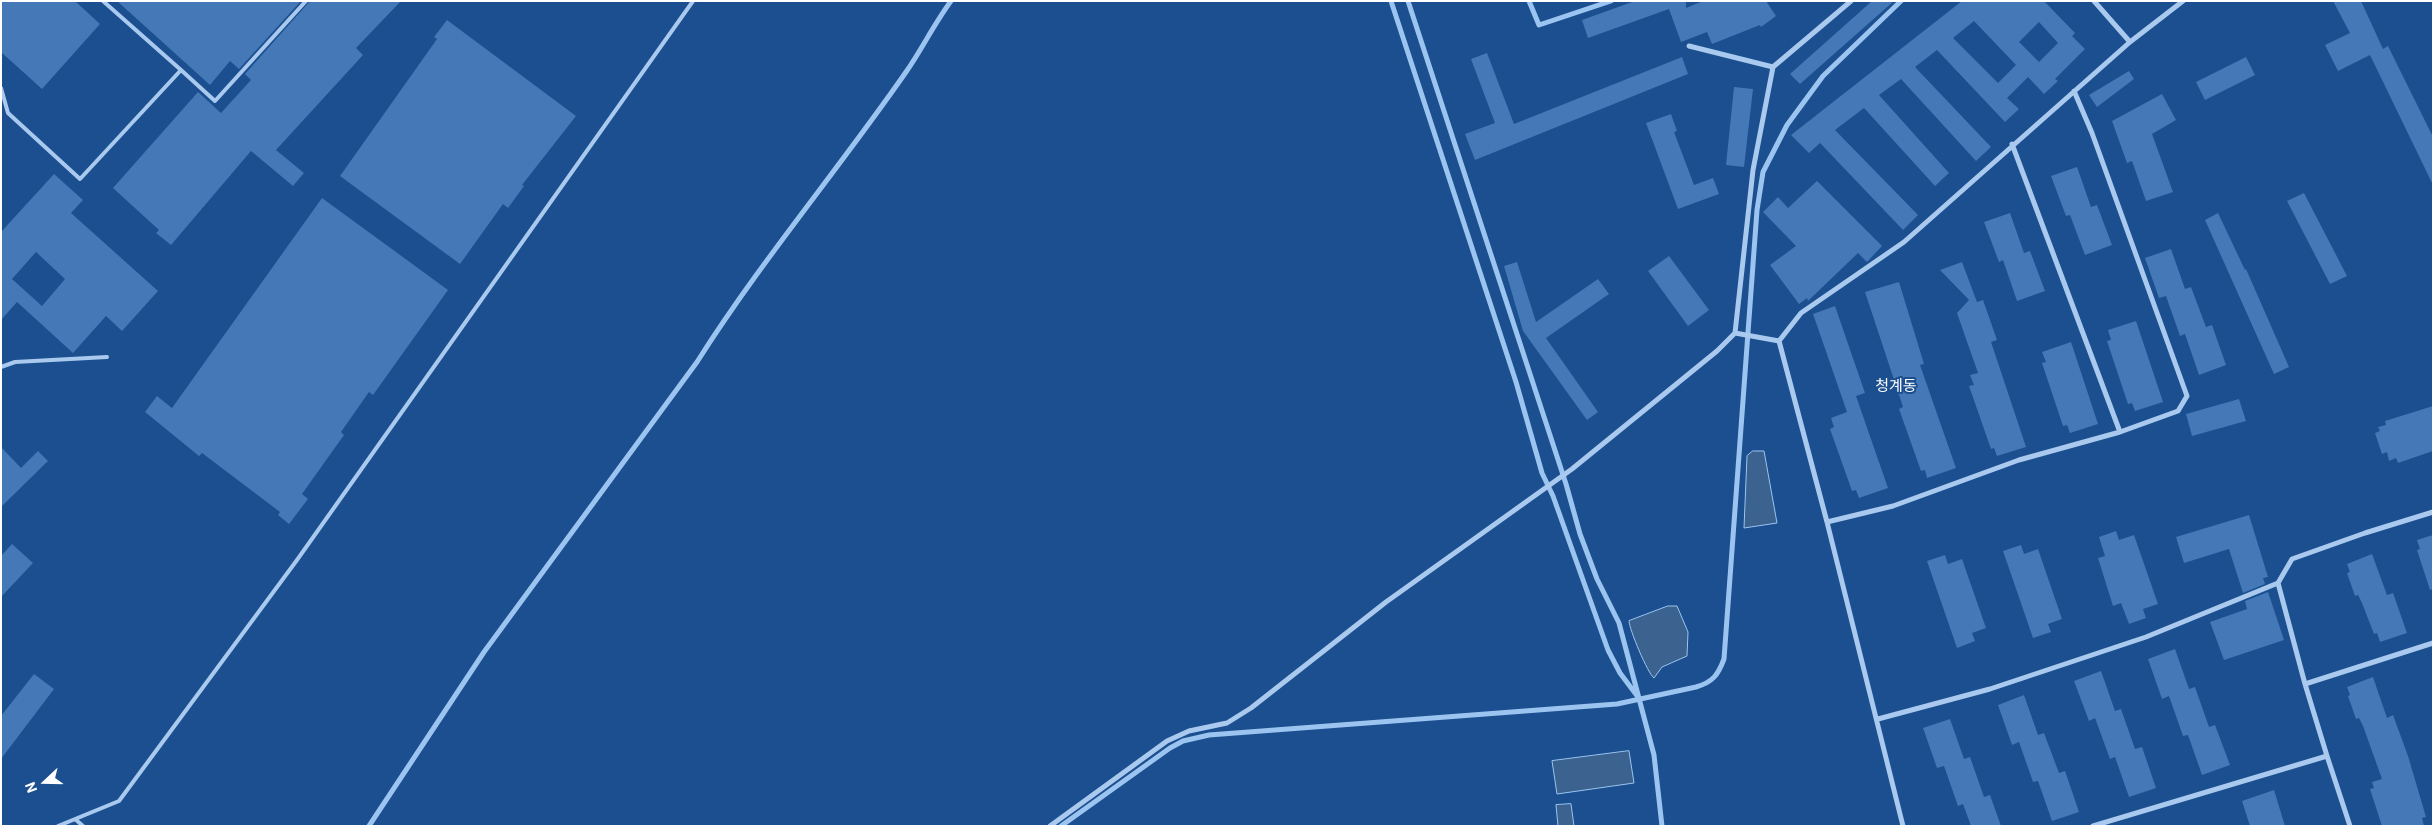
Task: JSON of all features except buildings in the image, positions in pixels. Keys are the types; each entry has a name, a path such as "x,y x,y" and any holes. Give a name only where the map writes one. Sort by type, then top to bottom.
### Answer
{"street":[{"path":"1050,826 1167,741 1189,731 1227,722 1251,708 1386,602 1572,469 1717,351 1735,333 1753,170 1773,67 1851,1"},
{"path":"2094,1 2130,42"},
{"path":"1779,341 1800,313 1904,242 2012,144 2130,42 2183,1"},
{"path":"1689,46 1773,67"},
{"path":"1827,522 1893,506 2018,460 2120,432 2178,411 2187,396 2092,133 2074,91"},
{"path":"2012,144 2120,432"},
{"path":"1735,333 1779,341"},
{"path":"1779,341 1878,720 1903,826"},
{"path":"1878,720 1990,689 2146,637 2278,583 2292,559 2365,533 2433,512"},
{"path":"2278,583 2326,756 2350,826"},
{"path":"2305,684 2433,643"},
{"path":"2093,826 2326,756"}],"lane":[{"path":"103,1 215,101 306,1"},
{"path":"58,826 119,801 297,560 694,1"},
{"path":"1,88 8,113 80,179 181,70"},
{"path":"1,366 15,362 107,357"},
{"path":"75,819 83,826"}],"water":[{"path":"1753,451 1764,451 1777,523 1744,528 1747,456"},
{"path":"1668,606 1677,606 1688,632 1687,656 1662,667 1654,678 1639,651 1629,621"},
{"path":"1629,751 1634,783 1557,794 1552,761"},
{"path":"1571,804 1574,826 1558,826 1556,805"}],"waterway":[{"path":"369,826 484,652 697,362 773,252 880,108 912,63 951,1"},
{"path":"1391,1 1516,382 1542,473 1553,496 1608,650 1620,673 1638,697"},
{"path":"1408,1 1566,484 1580,534 1597,579 1619,623 1654,755 1662,826"},
{"path":"1529,1 1539,25 1611,1"},
{"path":"1061,826 1170,748 1183,741 1209,735 1617,704 1696,687 1707,683 1714,677 1724,659 1757,210 1763,172 1787,125 1823,76 1901,1"}],"district":[{"name":"청계동","path":"1896,387"}]}
